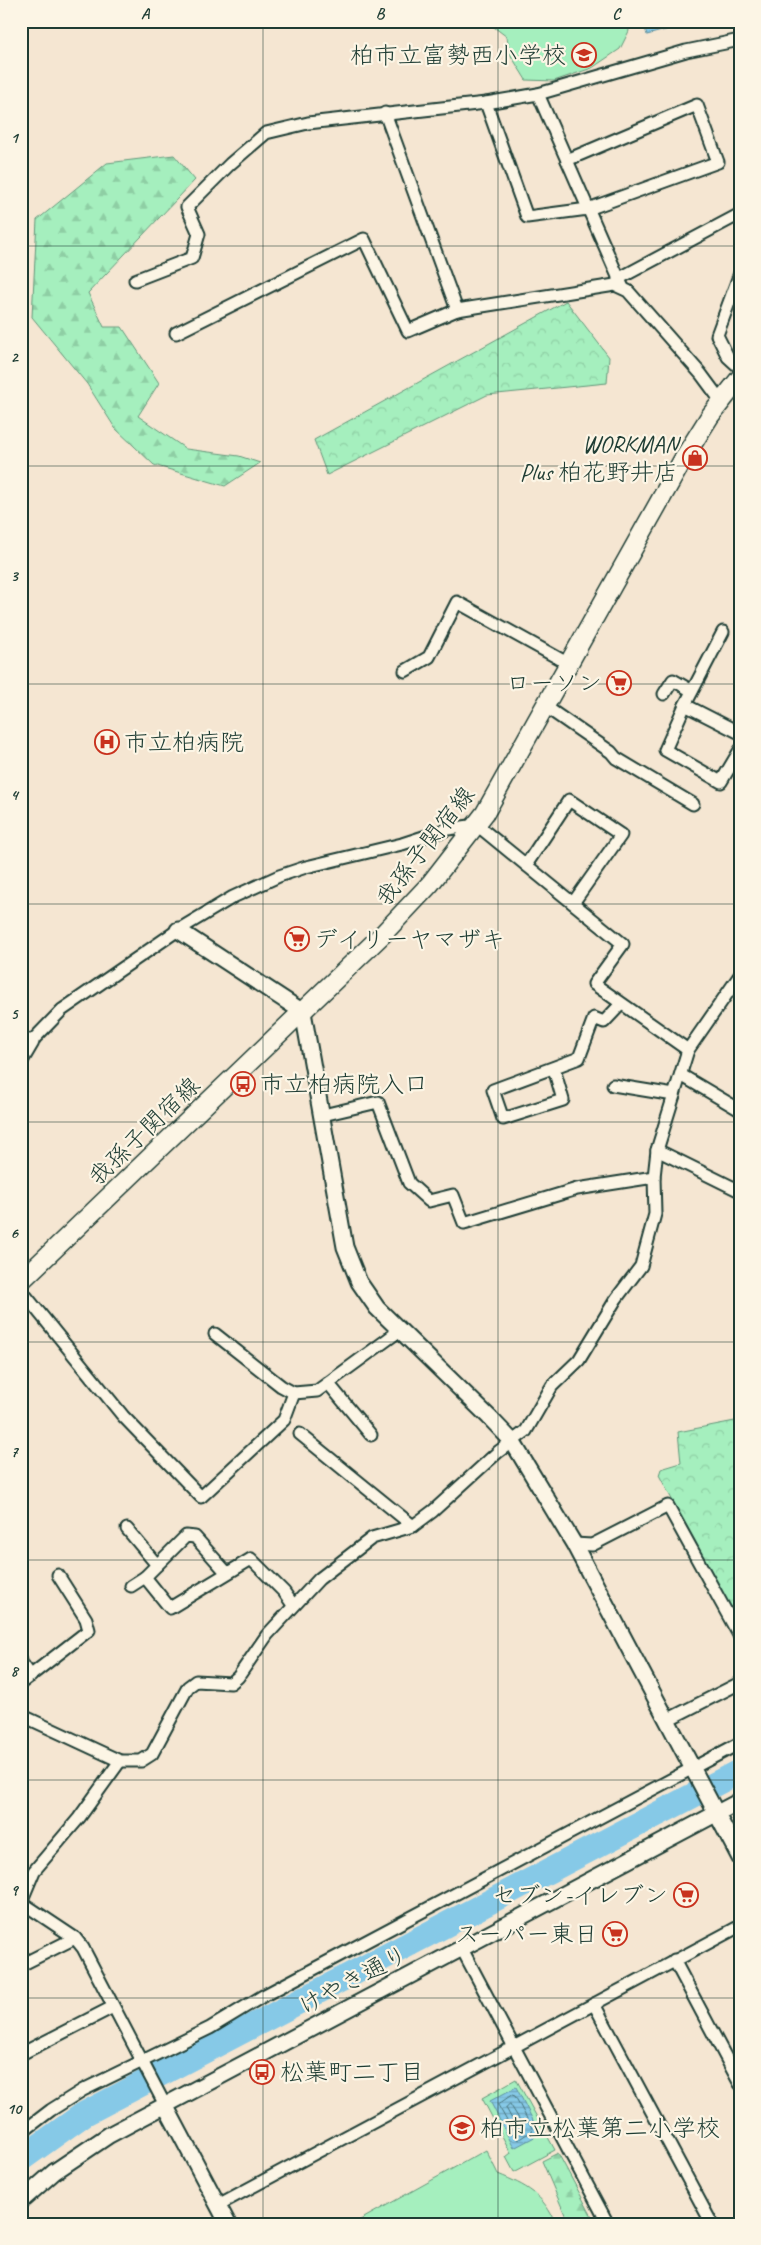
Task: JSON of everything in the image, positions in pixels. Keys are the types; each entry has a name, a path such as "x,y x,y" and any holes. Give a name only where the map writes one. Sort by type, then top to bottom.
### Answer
{"main road":[{"name":"我孫子関宿線","path":"21,1281 408,910 477,825 546,707 685,456 721,401 740,378"}],"street":[{"path":"135,280 192,258 199,234 187,207 230,164 266,133 308,123 486,103 538,94 686,51 740,40"},
{"path":"538,94 620,284 695,367 721,401"},
{"path":"486,103 527,217 588,209 718,162 697,105 567,160"},
{"path":"385,113 457,310"},
{"path":"176,333 364,238 408,331 457,310 620,284 740,214"},
{"path":"740,273 717,334 728,357 740,368"},
{"path":"405,671 429,657 457,602 569,664"},
{"path":"723,632 685,705 665,750 721,782 740,750"},
{"path":"664,694 673,680 692,691"},
{"path":"685,705 740,733"},
{"path":"546,707 611,752 616,758 693,804"},
{"path":"526,865 570,800 622,835 573,903"},
{"path":"21,1059 26,1039 62,1010 178,930 233,897 279,876 402,844 448,829 477,825 623,944 594,984 688,1050"},
{"path":"178,930 303,1012 345,1247 365,1294 399,1331 489,1416 512,1441 574,1544 740,1858"},
{"path":"21,1715 120,1761 141,1761 152,1754 188,1687 196,1681 231,1682 238,1677 267,1635 319,1579 372,1538 413,1526 433,1511 534,1420 552,1386 579,1360 616,1299 641,1266 655,1214 654,1176 657,1150 688,1050 740,975"},
{"path":"554,1069 563,1100 503,1119 493,1090 554,1069 579,1058 594,1018 604,1022 621,1004"},
{"path":"681,1074 740,1110"},
{"path":"613,1085 674,1095"},
{"path":"323,1116 378,1102 409,1183 429,1202 453,1195 464,1223 577,1189 654,1176"},
{"path":"657,1150 739,1190"},
{"path":"21,1290 122,1416 201,1497 284,1420 294,1393"},
{"path":"215,1334 281,1386 294,1393 317,1391 399,1331"},
{"path":"328,1383 371,1435"},
{"path":"300,1434 413,1526"},
{"path":"574,1544 592,1545 668,1506 740,1637"},
{"path":"128,1529 157,1565"},
{"path":"131,1586 145,1577 186,1536 195,1536 227,1573"},
{"path":"145,1577 170,1608 251,1559 284,1592 293,1606"},
{"path":"21,1683 89,1630 86,1619 58,1575"},
{"path":"21,1662 31,1676"},
{"path":"667,1720 740,1683"},
{"path":"21,2133 51,2110 83,2090 143,2066 280,1987 694,1771 740,1743"},
{"path":"120,1761 79,1818 34,1871 21,1902 75,1938 228,2224"},
{"name":"けやき通り","path":"21,2201 78,2154 165,2105 740,1803"},
{"path":"218,2205 740,1926"},
{"path":"21,1966 75,1938"},
{"path":"462,1949 608,2224"},
{"path":"674,1960 740,2084"},
{"path":"594,2004 712,2224"},
{"path":"21,2054 113,2006"}],"green space":[{"path":"486,21 627,21 629,31 620,49 592,68 554,81 526,80 510,54 507,37"},
{"path":"174,155 195,180 88,293 104,327 122,327 159,383 138,416 186,449 239,456 260,463 225,486 154,465 115,428 87,384 32,317 37,220 107,163"},
{"path":"566,301 609,357 607,383 487,395 327,475 314,440"},
{"path":"740,1420 740,1628 659,1475 661,1469 681,1463 678,1432"},
{"path":"516,2079 555,2150 514,2172 506,2157 511,2153 482,2098"},
{"path":"486,2150 498,2174 526,2187 540,2198 556,2224 353,2224"},
{"path":"558,2153 596,2224 569,2224 542,2161"}],"water":[{"path":"643,21 671,21 673,28 647,35"},
{"path":"516,2087 540,2134 514,2148 490,2101"}],"waterway":[{"path":"21,2159 84,2114 740,1771"}],"place":[{"name":"柏市立富勢西小学校","path":"584,55"},
{"name":"WORKMAN Plus 柏花野井店","path":"695,458"},
{"name":"ローソン","path":"619,683"},
{"name":"市立柏病院","path":"107,742"},
{"name":"デイリーヤマザキ","path":"297,939"},
{"name":"市立柏病院入口","path":"243,1084"},
{"name":"セブン-イレブン","path":"686,1895"},
{"name":"スーパー東日","path":"615,1934"},
{"name":"松葉町二丁目","path":"262,2072"},
{"name":"柏市立松葉第二小学校","path":"462,2128"}]}
